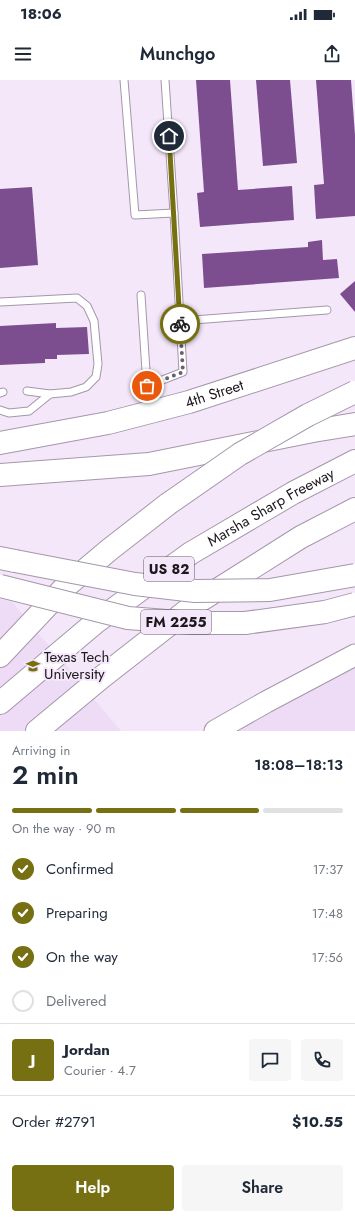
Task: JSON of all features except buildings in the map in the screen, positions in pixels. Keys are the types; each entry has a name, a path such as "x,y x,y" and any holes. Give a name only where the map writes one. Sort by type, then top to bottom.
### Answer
{"main road":[{"name":"4th Street","path":"0,443 108,423 189,402 355,348"},
{"path":"0,656 64,588 109,550 162,509 240,454 308,415 355,392"},
{"path":"0,475 149,464 355,424"},
{"name":"Marsha Sharp Freeway","path":"0,703 96,622 191,553 293,492 355,461"},
{"name":"US 82","path":"37,731 102,677 198,602 301,538 355,509"},
{"path":"7,559 135,584 195,591 270,590 355,575"},
{"name":"FM 2255","path":"0,586 128,618 192,624 245,623 325,612 355,604"},
{"path":"215,731 355,655"}],"lane":[{"path":"124,80 135,215 174,213"},
{"path":"141,295 147,386 183,372 165,80"},
{"path":"0,302 77,298 88,306 94,322 98,364 96,377 86,387 71,392 50,394 27,391"},
{"path":"180,321 328,310"},
{"path":"0,410 9,412 29,411 50,394"}],"shaded area":[{"name":"Texas Tech University","path":"0,599 12,602 121,731 0,731"},
{"path":"355,664 355,731 234,731"}],"way so far":[{"path":"147,386 183,372 180,324"}],"place":[{"name":"Texas Tech University","path":"33,666"}],"route":[{"path":"169,136 180,324"}]}
